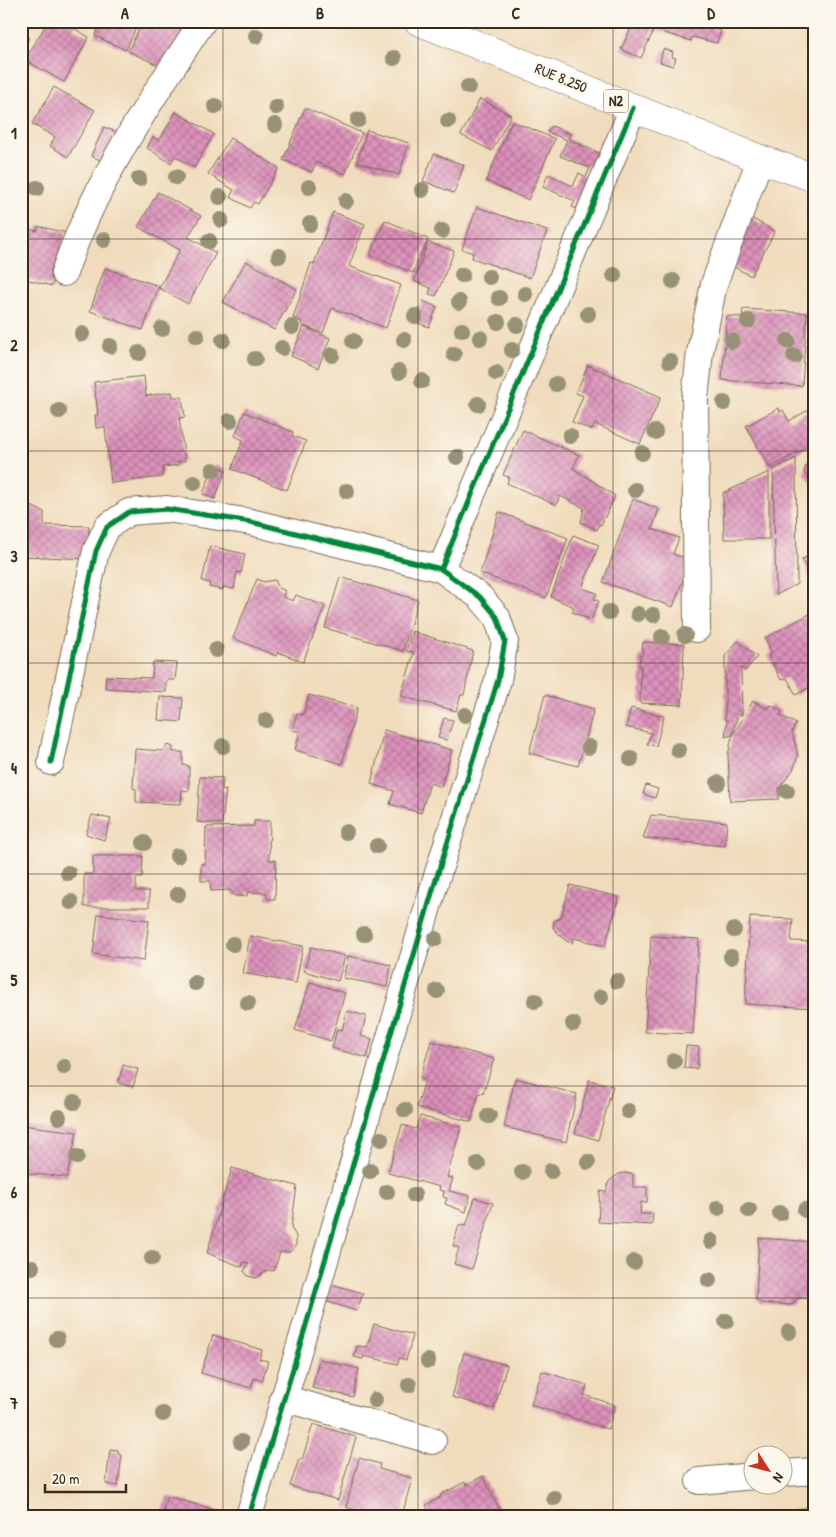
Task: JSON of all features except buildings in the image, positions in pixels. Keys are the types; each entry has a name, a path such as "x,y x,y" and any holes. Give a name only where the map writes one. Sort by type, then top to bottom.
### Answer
{"highway":[{"name":"RUE 8.250","path":"418,21 760,159 815,178"}],"street":[{"path":"64,273 86,214 104,180 203,21"},
{"path":"441,569 634,108"},
{"path":"698,629 695,408 700,352 714,284 760,159"},
{"path":"51,762 96,551 107,527 129,512 167,509 251,522 441,569 480,597 497,617 505,642 498,680 434,886 249,1516"},
{"path":"283,1398 433,1441"},
{"path":"794,1472 815,1470"},
{"path":"699,1481 744,1477"}],"green space":[{"path":"815,1507 815,1516 763,1516"}],"cycle path":[{"path":"249,1516 434,886 498,680 505,641 497,617 480,597 441,569 633,108"},
{"path":"51,762 96,551 107,527 129,512 167,509 251,522 441,569"}]}
